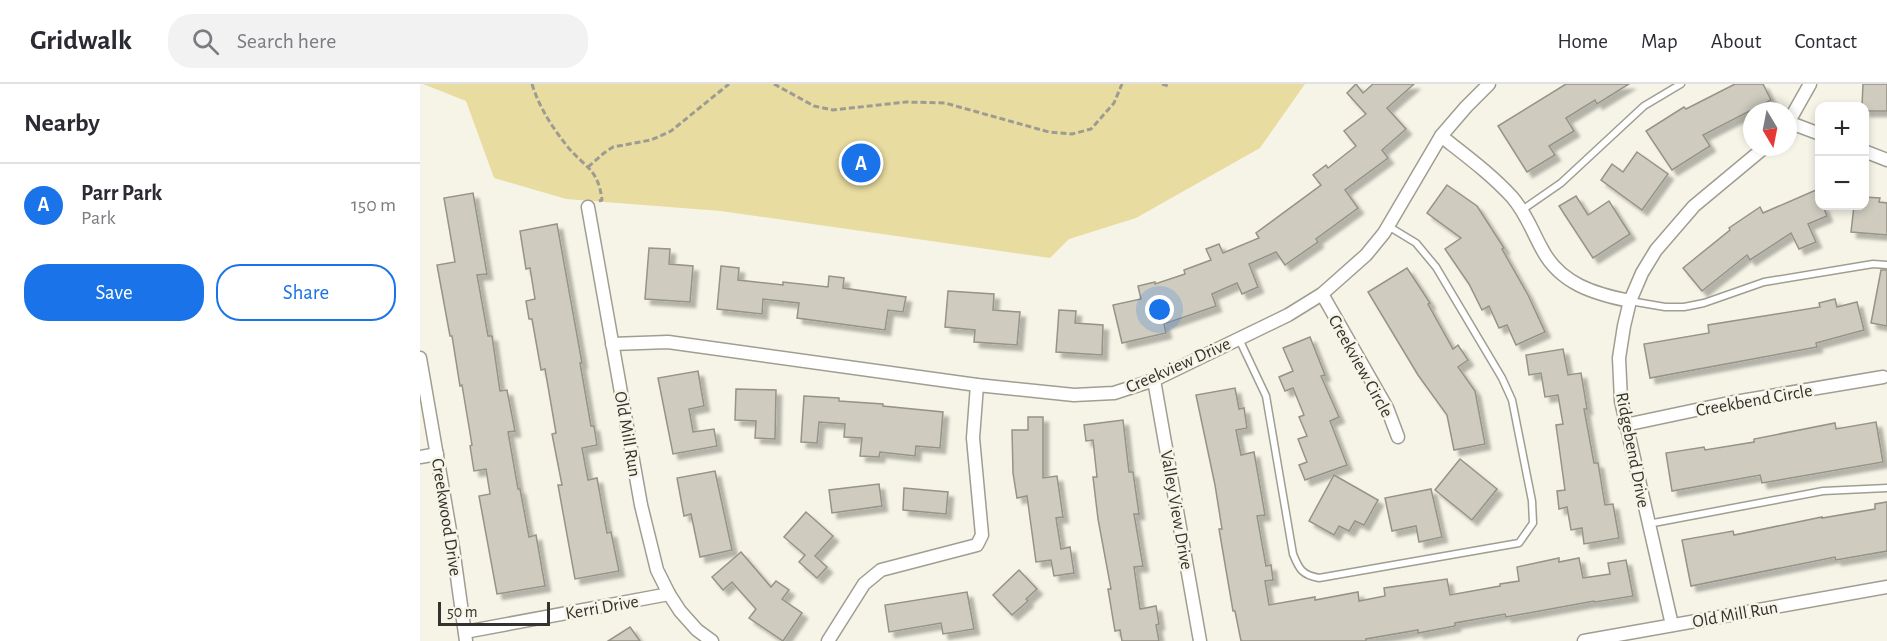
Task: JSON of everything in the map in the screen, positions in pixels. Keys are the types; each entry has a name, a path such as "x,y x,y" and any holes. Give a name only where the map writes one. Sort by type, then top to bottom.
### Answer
{"street":[{"name":"Creekview Drive","path":"612,344 668,342 976,385 1074,395 1114,393 1154,380 1288,315 1322,294 1366,255 1388,226 1442,136 1466,107 1490,84"},
{"path":"1797,106 1810,84"},
{"path":"1797,125 1815,132"},
{"path":"1442,136 1512,197 1527,216 1543,252 1561,274 1579,287 1630,301"},
{"path":"1869,153 1887,160"},
{"name":"Ridgebend Drive","path":"1672,625 1621,402 1619,358 1624,326 1630,301 1642,273 1656,250 1694,206 1754,156"},
{"name":"Old Mill Run","path":"588,207 641,505 657,570 680,611 697,630 712,641"},
{"name":"Creekview Circle","path":"1322,294 1387,408 1398,437"},
{"name":"Creekwood Drive","path":"420,358 466,636"},
{"name":"Creekbend Circle","path":"1625,424 1729,403 1883,377"},
{"name":"Valley View Drive","path":"1154,380 1200,641"},
{"path":"828,641 864,584 881,570 977,545 982,535 974,438 976,385"},
{"path":"420,457 437,454"},
{"name":"Old Mill Run","path":"1584,641 1887,587"},
{"name":"Kerri Drive","path":"466,636 669,594"}],"lane":[{"path":"1522,210 1561,183 1644,106 1681,84"},
{"path":"1239,339 1266,396 1293,554 1297,565 1308,576 1319,578 1519,543 1533,523 1532,501 1512,400 1502,378 1436,267 1416,243 1388,226"},
{"path":"1630,301 1665,307 1684,307 1704,303 1764,282 1874,264 1887,265"},
{"path":"1648,524 1823,491 1887,488"}],"path":[{"path":"532,84 539,106 568,147 600,183 602,200 588,207"},
{"path":"588,167 614,147 651,140 671,131 729,84"},
{"path":"774,84 814,106 833,110 906,102 945,104 1049,132 1072,134 1091,129 1114,103 1122,84"},
{"path":"1162,84 1168,86"}],"shaded area":[{"path":"423,84 1305,84 1260,148 1136,218 1069,239 1050,258 721,211 566,199 494,178 466,101"}],"building":[{"path":"1356,84 1363,93 1373,84 1414,84 1387,108 1406,129 1382,150 1388,158 1345,190 1358,208 1316,239 1318,242 1285,265 1276,252 1249,264 1258,287 1242,294 1237,283 1212,294 1216,306 1164,324 1166,333 1122,343 1113,305 1141,299 1138,286 1155,282 1155,284 1185,274 1184,270 1211,260 1206,249 1219,244 1223,253 1259,238 1256,233 1321,185 1313,175 1326,165 1328,168 1356,146 1344,131 1366,114 1347,93"},
{"path":"1566,84 1629,84 1597,104 1595,100 1566,118 1574,131 1549,146 1555,155 1527,172 1498,126"},
{"path":"1735,84 1763,84 1771,100 1743,102 1743,114 1703,135 1710,146 1672,170 1646,131 1684,107 1686,109"},
{"path":"1863,84 1887,84 1887,111 1869,111 1869,102 1862,102"},
{"path":"1637,152 1668,174 1642,210 1601,180 1612,164 1623,172"},
{"path":"1447,185 1477,206 1504,248 1502,249 1528,295 1545,332 1516,345 1507,325 1499,328 1489,306 1482,310 1469,284 1445,249 1461,238 1427,213"},
{"path":"1815,190 1815,210 1825,210 1827,216 1808,224 1816,242 1799,249 1791,233 1750,260 1747,255 1702,291 1683,268 1730,230 1729,228 1760,207 1763,213"},
{"path":"473,193 487,274 477,275 488,336 492,336 500,391 507,390 515,431 508,432 518,489 520,489 529,537 536,535 545,586 497,594 479,496 490,494 486,469 474,471 462,385 460,386 437,265 455,262 444,198"},
{"path":"1576,196 1588,215 1609,201 1630,234 1593,258 1559,206"},
{"path":"1869,197 1880,198 1879,202 1887,203 1887,235 1851,232 1854,210 1869,210"},
{"path":"557,224 591,426 594,426 597,445 582,448 588,480 597,478 607,533 611,532 619,571 575,579 558,485 562,485 552,434 556,433 545,369 541,370 532,319 529,319 526,301 535,299 530,268 526,269 520,231"},
{"path":"649,248 670,249 669,264 693,266 690,302 645,299"},
{"path":"721,266 739,268 738,280 783,285 783,282 828,287 829,276 844,278 843,288 906,297 903,312 888,310 885,330 797,318 799,303 763,299 762,314 717,309"},
{"path":"1407,268 1430,303 1428,304 1453,349 1458,345 1468,360 1458,367 1475,391 1485,444 1454,450 1447,415 1418,375 1368,292"},
{"path":"1881,270 1887,270 1887,326 1871,323"},
{"path":"948,291 994,294 993,310 1020,312 1017,345 974,342 975,330 945,327"},
{"path":"1835,299 1837,307 1857,302 1864,330 1816,343 1817,347 1650,378 1644,344 1709,333 1708,325 1820,307 1819,303"},
{"path":"1059,310 1076,311 1075,323 1103,325 1102,355 1056,352"},
{"path":"1310,337 1325,375 1321,376 1339,417 1330,421 1347,465 1305,480 1299,465 1307,462 1298,439 1307,436 1299,417 1304,415 1293,388 1285,391 1279,377 1293,371 1283,348"},
{"path":"1563,349 1568,375 1581,373 1587,409 1584,409 1594,463 1598,463 1605,505 1613,504 1619,538 1584,544 1582,528 1571,530 1567,507 1559,509 1557,491 1565,490 1556,425 1563,424 1558,395 1545,397 1541,373 1529,375 1526,355"},
{"path":"698,371 704,406 689,409 693,432 714,429 717,446 673,454 658,378"},
{"path":"1235,388 1239,409 1244,408 1247,428 1236,430 1241,455 1254,452 1265,515 1257,516 1266,566 1271,565 1273,580 1265,581 1269,605 1358,592 1359,601 1385,596 1384,588 1447,579 1450,595 1519,581 1517,567 1559,558 1559,562 1579,558 1583,578 1610,574 1608,563 1626,560 1633,596 1506,617 1505,614 1455,623 1455,626 1418,633 1418,630 1366,639 1366,641 1241,641 1235,611 1233,611 1219,529 1222,529 1215,485 1196,395"},
{"path":"736,389 776,390 775,439 755,438 756,421 735,420"},
{"path":"804,396 839,398 839,401 943,412 940,448 916,446 915,456 880,452 879,457 860,456 862,438 844,437 845,424 819,422 817,443 801,442"},
{"path":"1028,417 1043,417 1043,478 1057,476 1063,517 1056,518 1061,549 1070,547 1074,573 1054,576 1051,560 1036,562 1027,496 1017,498 1013,473 1012,430 1028,430"},
{"path":"1123,420 1129,472 1133,472 1139,514 1134,514 1143,566 1134,567 1140,609 1156,606 1159,641 1122,641 1120,630 1115,631 1108,589 1111,589 1093,477 1097,477 1093,440 1086,441 1084,425"},
{"path":"1876,422 1883,462 1762,483 1760,475 1672,491 1666,453 1704,447 1705,450 1754,442 1754,439 1835,423 1836,429"},
{"path":"1460,459 1497,489 1472,520 1435,490"},
{"path":"715,471 732,550 700,557 691,514 684,516 677,478"},
{"path":"1334,475 1378,500 1364,525 1355,521 1349,531 1339,526 1334,535 1309,521"},
{"path":"879,484 882,506 832,513 829,490"},
{"path":"904,488 948,492 946,514 903,510"},
{"path":"1431,489 1442,537 1419,542 1416,526 1392,531 1385,498"},
{"path":"1887,502 1887,551 1836,560 1835,557 1691,586 1682,540 1733,531 1734,535 1875,509 1875,504"},
{"path":"806,512 833,536 815,556 827,567 817,578 799,562 805,555 784,537"},
{"path":"741,552 771,587 776,581 789,590 782,599 802,613 783,641 749,618 756,609 732,582 723,590 712,577"},
{"path":"1019,570 1037,589 1026,599 1028,601 1012,615 993,595"},
{"path":"967,592 974,629 943,634 941,623 889,632 885,605"},
{"path":"630,627 640,641 608,641"}],"place":[{"name":"Parr Park","path":"861,163"}]}
